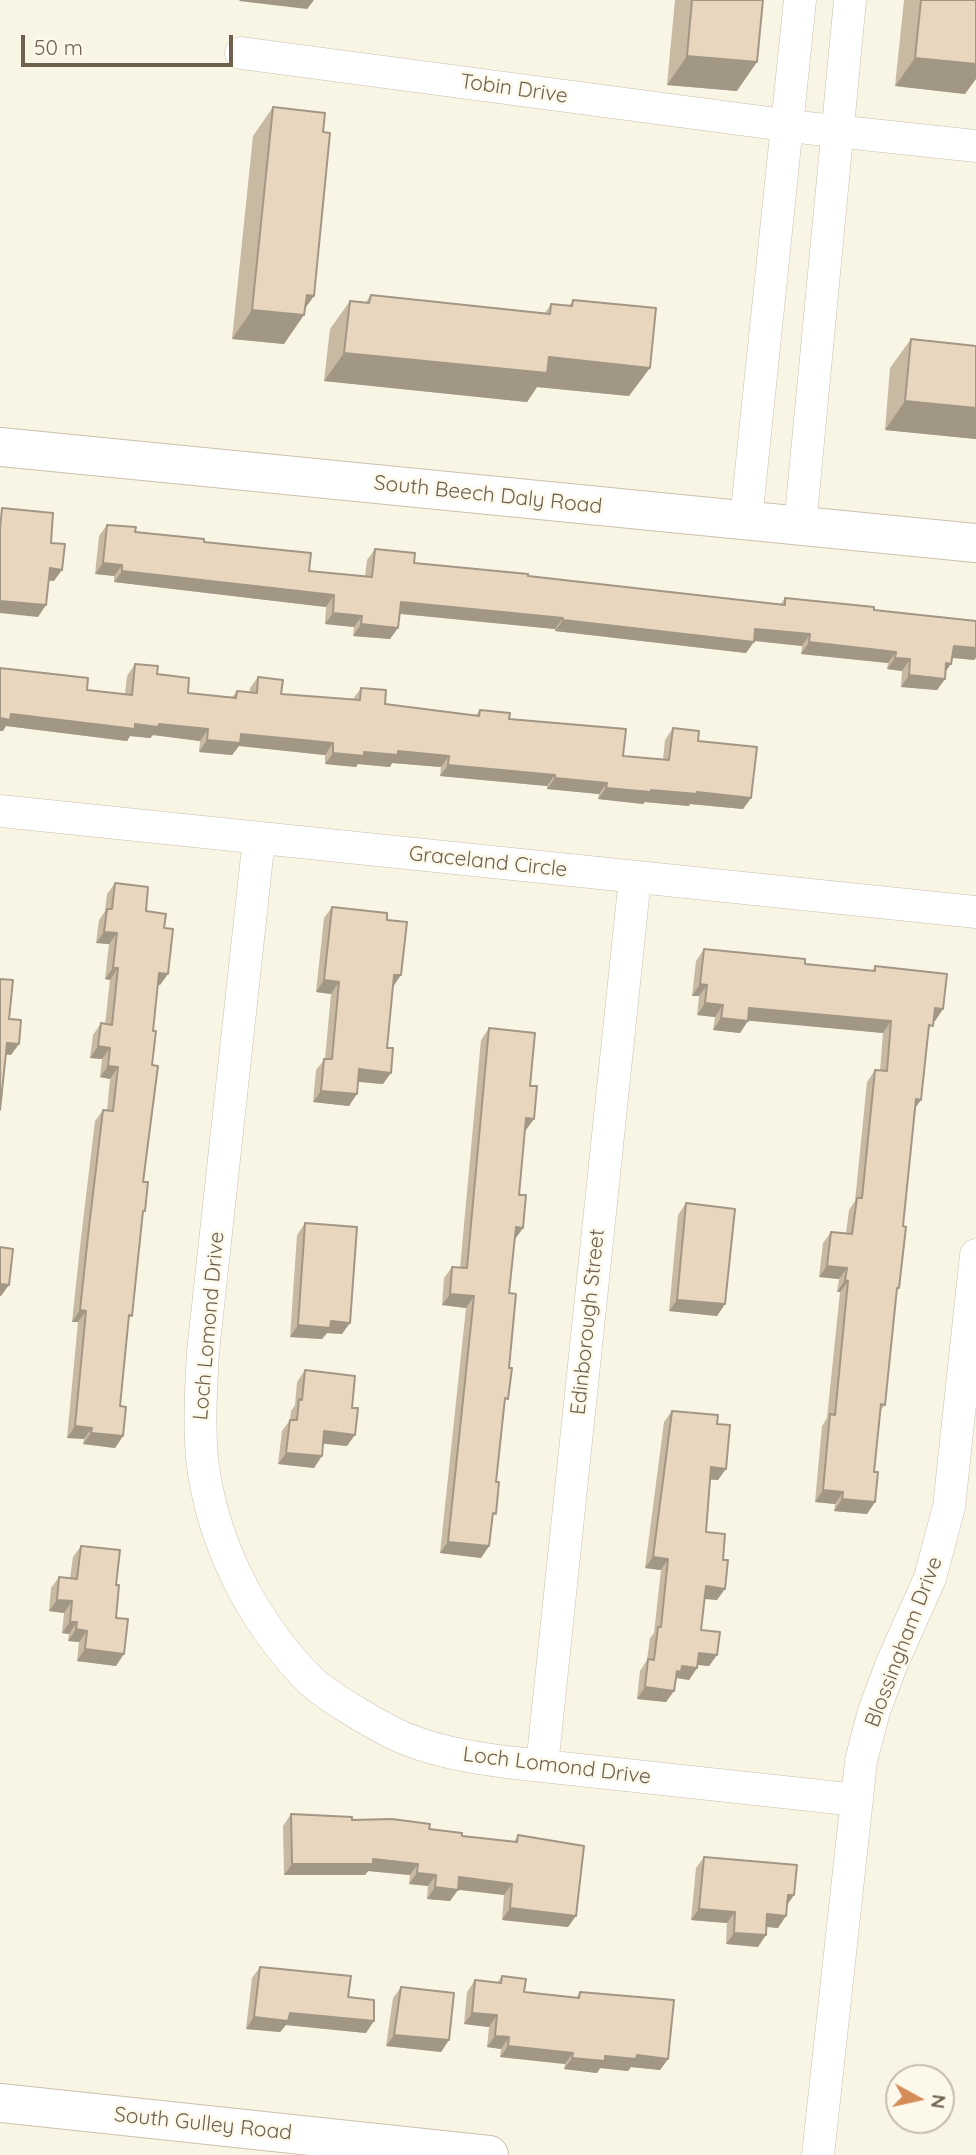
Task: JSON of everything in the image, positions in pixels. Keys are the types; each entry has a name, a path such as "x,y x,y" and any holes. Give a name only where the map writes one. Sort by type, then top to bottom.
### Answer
{"street":[{"path":"746,520 800,0"},
{"path":"800,526 850,0"},
{"name":"Tobin Drive","path":"242,53 836,132 976,146"},
{"name":"South Beech Daly Road","path":"0,447 976,543"},
{"name":"Graceland Circle","path":"0,811 976,912"},
{"name":"Loch Lomond Drive","path":"259,838 202,1380 200,1421 202,1461 208,1493 226,1553 244,1592 267,1628 310,1680 394,1734 458,1754 542,1766 856,1800"},
{"name":"Edinborough Street","path":"542,1766 635,878"},
{"name":"Blossingham Drive","path":"818,2155 862,1761 874,1711 930,1578 949,1507 976,1255"},
{"name":"South Gulley Road","path":"0,2103 489,2155"}],"building":[{"path":"692,0 763,0 757,62 687,56"},
{"path":"921,0 976,0 976,64 915,58"},
{"path":"273,107 325,113 323,132 330,133 314,296 307,295 304,315 252,310"},
{"path":"371,295 550,314 551,304 572,306 573,300 656,308 650,368 549,357 547,373 344,353 350,301 369,303"},
{"path":"911,339 976,346 976,408 905,401"},
{"path":"2,508 53,513 51,543 65,544 62,570 50,568 46,605 0,601"},
{"path":"107,525 136,527 135,532 204,539 204,542 311,553 309,571 372,577 375,549 415,553 414,563 785,605 785,598 976,621 976,648 954,646 951,664 946,663 945,679 909,675 910,659 895,658 896,652 809,642 810,634 755,629 754,642 563,618 401,602 398,628 361,624 362,616 333,613 334,595 122,571 122,565 103,563"},
{"path":"135,664 158,666 157,674 189,678 188,693 236,698 237,691 257,693 258,677 283,680 281,694 360,700 361,688 386,690 385,704 479,716 480,710 510,713 509,719 626,729 623,756 669,760 673,728 699,731 698,741 757,747 751,798 697,792 606,788 607,783 555,778 555,775 448,765 449,756 398,751 398,755 333,753 333,743 241,734 240,743 207,740 208,729 135,724 135,729 11,714 10,720 0,718 0,668 88,678 87,690 132,695"},
{"path":"115,883 148,887 146,911 166,914 164,928 173,929 168,974 159,973 153,1031 156,1031 152,1065 158,1066 143,1182 148,1182 145,1211 132,1316 129,1315 120,1406 126,1407 123,1436 91,1433 92,1428 75,1426 86,1311 80,1310 103,1110 113,1111 118,1067 108,1066 110,1048 98,1046 101,1023 112,1025 118,968 113,968 117,933 104,932 107,909 112,909"},
{"path":"332,907 387,913 387,920 407,922 401,975 394,975 387,1048 393,1048 391,1073 359,1069 357,1094 321,1091 324,1059 332,1059 339,982 324,980"},
{"path":"704,949 805,959 805,964 875,971 875,966 947,974 943,1009 935,1008 933,1026 929,1025 921,1100 916,1099 903,1226 906,1227 885,1405 881,1404 874,1472 878,1472 875,1502 842,1499 843,1492 823,1490 830,1414 835,1415 848,1281 845,1280 847,1268 827,1266 831,1232 852,1234 857,1198 862,1198 875,1070 887,1071 891,1021 749,1008 748,1021 721,1018 723,1005 705,1003 707,985 700,984"},
{"path":"0,979 13,980 9,1019 21,1020 19,1044 7,1043 0,1110"},
{"path":"489,1028 535,1033 530,1086 537,1086 534,1119 526,1118 519,1195 526,1195 523,1228 516,1227 509,1293 516,1294 509,1368 512,1368 508,1399 505,1398 496,1482 499,1482 496,1514 493,1513 489,1546 448,1542 474,1296 450,1294 452,1267 467,1268"},
{"path":"686,1203 735,1209 725,1304 677,1300"},
{"path":"305,1223 357,1227 350,1323 331,1321 330,1328 298,1325"},
{"path":"0,1247 13,1249 9,1285 0,1284"},
{"path":"305,1370 355,1376 352,1408 358,1408 355,1435 324,1431 322,1456 286,1453 290,1420 297,1420 299,1399 302,1400"},
{"path":"672,1411 718,1415 717,1424 730,1425 726,1469 711,1467 706,1532 725,1534 723,1560 728,1560 725,1589 706,1586 701,1630 720,1632 717,1655 699,1653 697,1668 682,1666 681,1672 677,1671 674,1691 645,1687 648,1659 654,1660 658,1627 661,1627 668,1559 653,1557"},
{"path":"81,1546 120,1550 116,1618 128,1619 124,1654 85,1649 87,1631 76,1629 77,1622 70,1622 72,1601 57,1600 59,1577 77,1579"},
{"path":"291,1814 352,1817 352,1820 392,1819 430,1824 429,1829 462,1833 462,1836 517,1842 518,1835 584,1846 576,1916 510,1908 512,1884 459,1877 458,1890 435,1887 436,1875 417,1873 418,1864 373,1859 373,1864 292,1864"},
{"path":"704,1857 797,1865 794,1895 788,1895 786,1916 767,1914 766,1935 734,1933 735,1912 699,1909"},
{"path":"260,1967 351,1976 348,1997 374,2000 374,2021 290,2013 288,2021 254,2017"},
{"path":"502,1976 526,1979 524,1992 579,1998 580,1992 674,2000 668,2059 637,2055 636,2059 605,2056 605,2061 572,2058 573,2053 508,2046 509,2037 495,2036 497,2015 472,2013 475,1980 501,1983"},
{"path":"401,1987 454,1993 449,2040 394,2035"}]}
